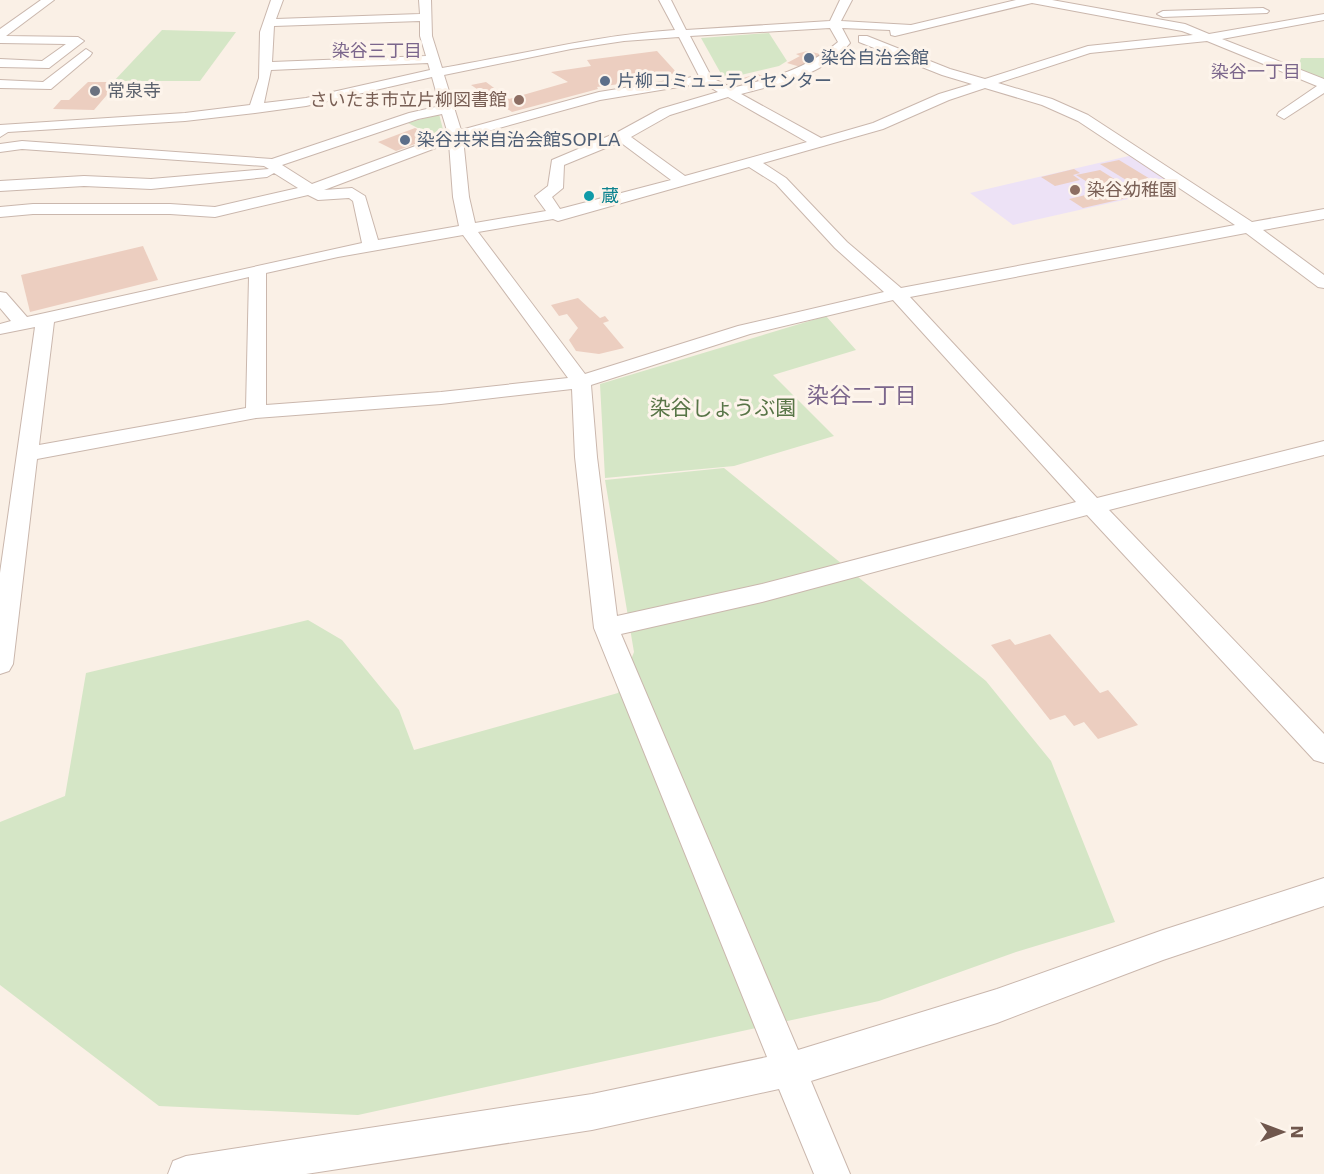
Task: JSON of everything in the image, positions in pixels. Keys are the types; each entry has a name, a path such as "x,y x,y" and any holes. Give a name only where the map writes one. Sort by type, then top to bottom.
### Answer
{"street":[{"path":"0,34 48,0"},
{"path":"255,109 266,66 269,23 277,0"},
{"path":"425,0 426,36 456,136 461,197 468,230 581,382 586,457 606,628 832,1174"},
{"path":"665,0 706,79 726,93 820,143"},
{"path":"834,24 846,0"},
{"path":"558,216 543,196 555,188 557,163 621,136 666,112 800,71 836,52 844,43 1032,0 1171,24 1210,37 1323,86"},
{"path":"1245,0 1286,23"},
{"path":"1125,15 1263,10"},
{"path":"269,23 426,17"},
{"path":"0,329 258,268 371,245 558,216 878,126 944,97 1088,50 1210,37 1324,17"},
{"path":"266,66 436,66 498,62 571,45 624,37 834,24 910,28"},
{"path":"834,24 844,43"},
{"path":"0,39 78,41 45,65 0,63"},
{"path":"863,39 946,72 1047,102 1083,118 1249,227 1324,283"},
{"path":"0,84 46,86 86,54"},
{"path":"0,133 3,128 145,120 306,102 436,66"},
{"path":"1268,77 1323,86"},
{"path":"0,212 33,209 128,211 170,209 215,212 310,190 456,136 599,96 706,79"},
{"path":"1284,115 1323,86"},
{"path":"0,186 84,181 151,184 276,167 414,117 448,108"},
{"path":"621,136 684,182"},
{"path":"0,148 22,145 276,167 318,195 352,193 360,200 371,245"},
{"path":"751,162 781,181 841,245 899,296 1092,506 1324,752"},
{"path":"27,454 256,412 441,398 581,382 744,330 834,307 899,296 1055,262 1324,214"},
{"path":"256,412 258,268"},
{"path":"0,297 23,324"},
{"path":"0,664 45,318"},
{"path":"606,628 762,593 1324,448"},
{"path":"186,1174 592,1112 789,1070 997,1006 1163,945 1324,892"}],"shaded area":[{"name":"染谷幼稚園","path":"1133,155 1181,187 1013,225 970,193"}],"green space":[{"path":"162,30 236,32 200,81 114,81"},
{"path":"769,33 787,61 779,66 724,79 701,38"},
{"path":"1301,58 1324,58 1324,80 1297,69"},
{"path":"439,114 445,137 439,139 408,123"},
{"name":"染谷しょうぶ園","path":"826,316 856,350 773,375 834,436 734,466 605,478 600,384"},
{"path":"724,468 986,681 1051,761 1115,922 1016,952 879,1001 358,1115 159,1106 0,985 0,822 65,796 86,673 308,620 342,640 399,710 414,750 618,693 634,652 605,480"}],"building":[{"name":"片柳コミュニティセンター","path":"657,51 677,73 649,78 650,80 597,87 598,89 512,112 471,85 486,82 509,99 568,82 551,72 591,66 587,60"},
{"path":"807,51 825,55 804,68 787,63 800,56 796,54"},
{"path":"757,74 771,78 745,85 736,80"},
{"name":"常泉寺","path":"88,82 118,82 94,110 53,109 61,100 69,100"},
{"path":"415,128 434,137 396,151 378,142"},
{"path":"1119,160 1165,188 1141,194 1126,184 1131,183 1100,164"},
{"path":"1074,169 1080,173 1073,175 1080,180 1055,186 1041,177"},
{"path":"1100,170 1140,195 1083,208 1069,199 1102,191 1076,175"},
{"path":"143,246 158,280 30,312 21,275"},
{"path":"578,298 600,318 605,316 609,321 603,323 624,348 599,354 576,351 569,340 578,328 567,314 559,316 551,305"},
{"path":"1050,634 1100,693 1108,690 1138,725 1098,739 1084,722 1074,726 1065,715 1050,720 991,645 1010,639 1015,645"}],"place":[{"name":"染谷自治会館","path":"809,58"},
{"name":"片柳コミュニティセンター","path":"605,81"},
{"name":"常泉寺","path":"95,91"},
{"name":"さいたま市立片柳図書館","path":"519,100"},
{"name":"染谷共栄自治会館SOPLA","path":"405,140"},
{"name":"染谷幼稚園","path":"1075,190"},
{"name":"蔵","path":"589,196"}],"district":[{"name":"染谷三丁目","path":"377,51"},
{"name":"染谷一丁目","path":"1256,72"},
{"name":"染谷二丁目","path":"862,395"}]}
